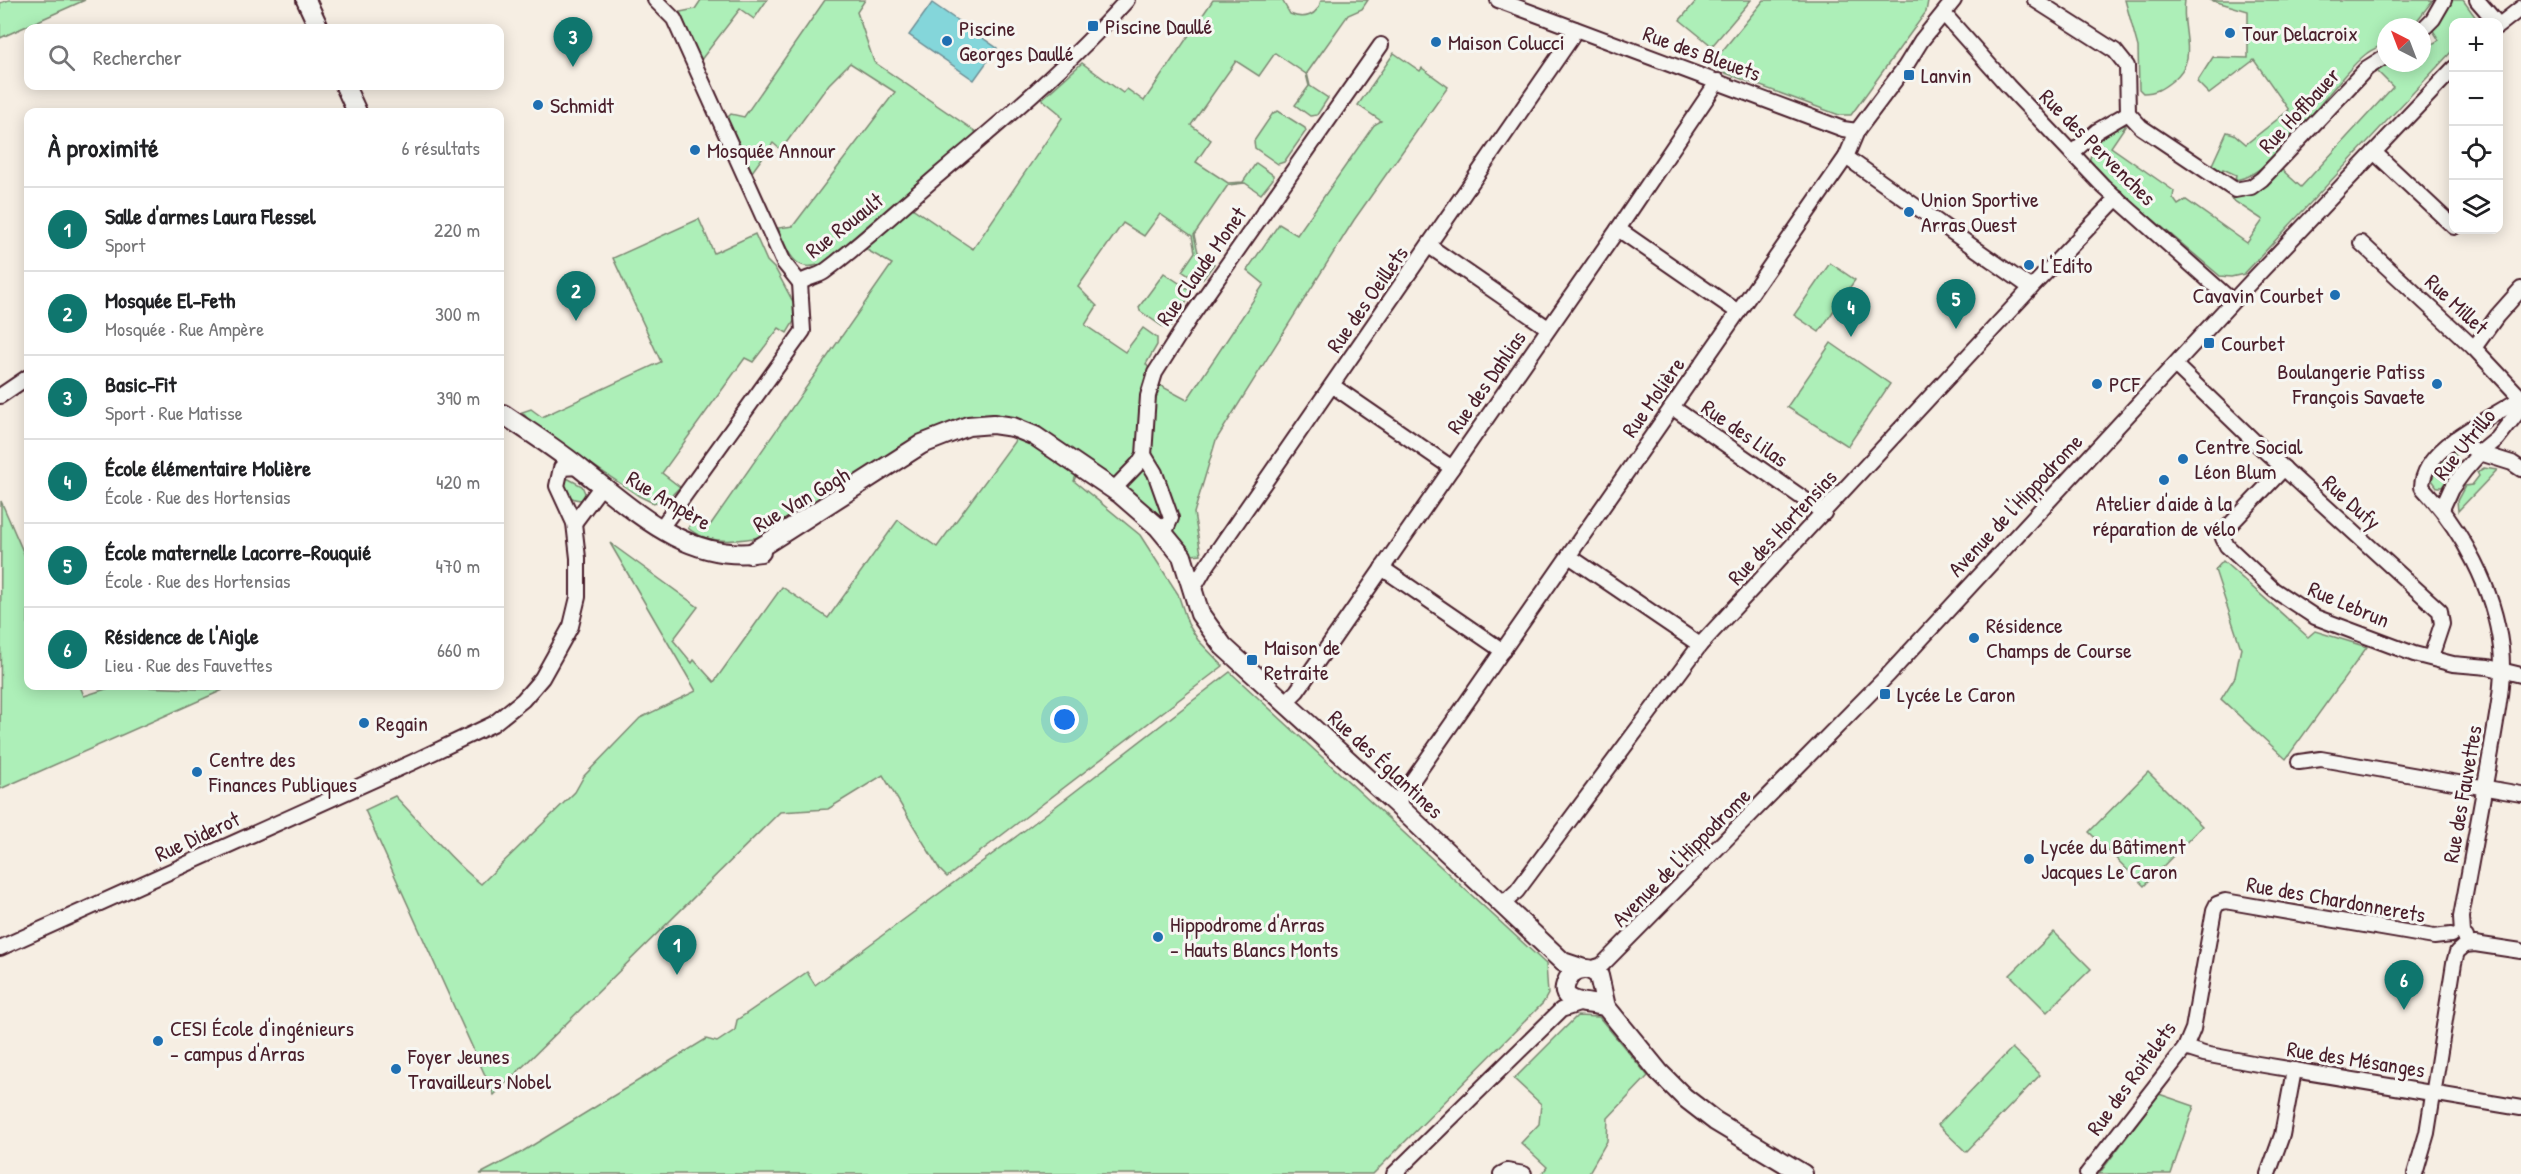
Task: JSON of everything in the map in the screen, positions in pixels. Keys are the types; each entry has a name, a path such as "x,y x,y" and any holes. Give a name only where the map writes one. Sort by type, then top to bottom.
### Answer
{"street":[{"path":"306,0 317,24"},
{"path":"655,0 674,20 784,263 800,283"},
{"name":"Rue Rouault","path":"662,528 803,331 800,283 807,277 821,274 839,260 1004,120 1074,57 1127,0"},
{"name":"Rue des Bleuets","path":"1498,0 1843,129 1857,131"},
{"name":"Rue Molière","path":"1396,804 1846,157 1857,131 1905,67 1921,41 1954,0"},
{"path":"2035,0 2115,51 2127,66 2128,113 2097,131 2072,153"},
{"path":"2431,21 2444,0"},
{"path":"2477,0 2492,18"},
{"path":"2503,20 2521,8"},
{"name":"Rue des Pervenches","path":"1944,14 2008,86 2117,198 2232,301"},
{"name":"Rue des Oeillets","path":"1192,591 1204,570 1570,40 1575,29"},
{"name":"Rue Claude Monet","path":"1144,455 1148,396 1155,374 1190,318 1381,45"},
{"name":"Rue Hoffbauer","path":"2128,113 2140,127 2228,186 2240,190 2251,187 2262,179 2367,68 2377,62"},
{"name":"Avenue de l'Hippodrome","path":"1394,1174 1561,1010 1883,679 2232,301 2450,72"},
{"name":"Rue des Dahlias","path":"1285,703 1297,691 1383,568 1618,230 1718,81"},
{"path":"347,90 355,108"},
{"path":"2374,152 2449,222"},
{"path":"1846,157 2031,288"},
{"name":"Rue des Hortensias","path":"1503,904 1517,891 1700,645 2117,198"},
{"path":"1618,230 1738,312"},
{"name":"Rue Millet","path":"2361,243 2474,348 2521,398"},
{"path":"1429,246 1548,328"},
{"path":"2474,348 2497,316 2521,289"},
{"name":"Rue Dufy","path":"2175,365 2440,611 2442,624 2431,657"},
{"path":"0,396 24,380"},
{"path":"1333,386 1452,468"},
{"name":"Rue Utrillo","path":"2422,487 2425,470 2455,439 2521,398"},
{"name":"Rue des Lilas","path":"1672,407 1824,513"},
{"name":"Rue Utrillo","path":"2442,508 2451,489 2480,453 2497,439 2521,408"},
{"name":"Rue Ampère","path":"504,414 586,482 601,487 662,528 699,549 719,553 750,554"},
{"name":"Rue Van Gogh","path":"750,554 922,444 968,426 993,424 1013,427 1035,436 1138,509 1164,534 1182,556 1192,591"},
{"path":"2455,439 2480,453 2512,463 2521,469"},
{"path":"1113,490 1140,463 1144,455"},
{"path":"1144,455 1155,473 1171,518 1164,534"},
{"name":"Rue Diderot","path":"0,948 493,724 523,700 542,678 571,626 578,597 578,558 574,524 557,486 570,467"},
{"name":"Rue Lebrun","path":"2284,468 2227,528 2223,538 2227,546 2274,590 2315,617 2414,654 2453,664 2488,667 2521,675"},
{"path":"574,524 601,487"},
{"name":"Rue des Fauvettes","path":"2415,1174 2427,1132 2434,1093 2502,671 2501,648 2493,608 2483,582 2460,536 2442,508 2422,487"},
{"path":"1569,556 1700,645"},
{"path":"1383,568 1503,651"},
{"name":"Rue des Églantines","path":"1192,591 1200,614 1223,646 1396,804 1586,983 1659,1072 1693,1105 1737,1136 1803,1174"},
{"path":"2299,762 2321,759 2521,794"},
{"name":"Rue des Chardonnerets","path":"2224,901 2521,951"},
{"name":"Rue des Roitelets","path":"2087,1174 2185,1048 2193,1029 2214,910 2217,904 2224,901"},
{"name":"Rue des Mésanges","path":"2185,1048 2205,1054 2294,1070 2521,1108"},
{"path":"2268,1174 2282,1135 2294,1070"},
{"path":"1501,1174 1507,1171 1524,1174"}],"green space":[{"path":"9,0 85,0 31,24 24,24 24,27 0,38 0,3"},
{"path":"701,0 767,0 754,19 740,9 700,61 680,12 695,9"},
{"path":"825,0 865,0 857,12 874,62 976,132 967,145 924,177 825,262 815,266 806,266 794,260 778,228 793,226 895,92 850,63 829,84 781,150 773,143 752,172 727,118 731,114 744,117"},
{"path":"1213,0 1282,0 1290,14 1300,17 1314,13 1321,0 1368,0 1362,9 1348,15 1307,73 1310,86 1328,98 1317,115 1310,116 1295,105 1309,86 1306,74 1275,53 1259,76 1236,61 1191,125 1211,140 1196,162 1228,183 1243,182 1256,163 1273,175 1273,179 1261,194 1245,183 1228,185 1194,235 1198,252 1214,264 1203,279 1195,280 1182,271 1195,252 1192,236 1160,214 1144,236 1123,223 1078,287 1097,306 1085,325 1125,352 1143,328 1157,338 1157,345 1146,364 1161,386 1187,400 1264,284 1247,270 1279,224 1297,235 1374,125 1381,121 1358,105 1394,53 1420,71 1422,68 1448,87 1354,220 1216,440 1194,513 1201,554 1182,556 1079,467 1074,481 1140,535 1178,594 1188,624 1198,640 1223,666 947,877 940,870 883,775 828,809 780,812 494,1095 365,810 395,796 447,853 481,884 575,792 584,776 640,718 696,691 610,543 698,607 673,640 692,663 694,660 714,682 782,587 828,618 898,520 937,547 1014,442 1018,430 968,426 768,535 748,539 716,540 705,538 688,528 695,518 711,524 892,264 865,249 912,208 973,249 1062,118 1042,99 1082,63 1123,93 1127,89 1144,101"},
{"path":"1697,0 1751,0 1712,46 1680,20"},
{"path":"1764,0 1928,1 1926,12 1851,115 1839,115 1720,71 1713,62"},
{"path":"2125,0 2185,0 2184,12 2188,44 2186,63 2172,81 2155,91 2143,93 2139,89 2138,47"},
{"path":"2210,0 2433,0 2419,18 2377,18 2377,48 2368,52 2352,67 2303,126 2269,162 2251,174 2235,180 2236,175 2223,169 2218,175 2210,169 2227,132 2234,134 2246,144 2289,110 2254,60 2209,94 2197,82 2213,57 2248,58 2248,11"},
{"path":"2452,0 2463,0 2476,18 2449,18 2449,54 2244,274 2231,277 2220,276 2117,189 2089,162 2097,142 2107,132 2112,128 2126,125 2111,147 2174,191 2173,198 2178,205 2186,200 2247,243 2263,220 2231,199 2255,190 2281,169 2301,187 2393,87 2378,72 2431,72 2431,45 2439,40 2432,29"},
{"path":"1278,111 1305,128 1306,131 1284,162 1278,164 1255,148 1254,141 1273,113"},
{"path":"699,219 714,253 755,234 767,261 776,270 799,313 787,333 779,328 753,362 745,358 662,473 680,487 668,499 653,503 533,425 522,412 531,409 542,417 661,362 613,258"},
{"path":"1830,263 1855,280 1819,332 1794,315"},
{"path":"1164,273 1191,291 1191,295 1169,328 1166,329 1140,311 1139,307"},
{"path":"1831,343 1890,384 1848,446 1787,407"},
{"path":"2454,452 2459,461 2442,487 2437,487 2432,480 2437,466 2442,458"},
{"path":"2484,468 2497,470 2458,511 2457,501 2465,486 2472,485 2479,476 2477,472"},
{"path":"565,477 582,486 585,493 583,500 573,498 563,490 561,487"},
{"path":"1,501 24,554 24,690 82,690 84,696 103,690 223,690 0,789"},
{"path":"2223,561 2308,637 2315,631 2367,647 2286,759 2221,699 2235,677 2241,648 2215,570"},
{"name":"Hippodrome d'Arras - Hauts Blancs Monts","path":"1230,672 1546,964 1548,994 1543,1003 1373,1174 480,1174 520,1153 706,1039 717,1042 735,1030 737,1020 807,972 815,985 1025,830"},
{"path":"2148,772 2202,826 2144,886 2089,832"},
{"path":"2054,932 2091,969 2047,1012 2010,975"},
{"path":"1577,1016 1599,1017 1648,1076 1608,1118 1607,1141 1588,1174 1542,1174 1547,1167 1521,1143 1539,1124 1541,1104 1514,1079"},
{"path":"2012,1048 2040,1075 1966,1152 1938,1125"},
{"path":"2159,1094 2194,1106 2171,1174 2099,1174"}],"water":[{"path":"932,3 997,48 974,80 909,35"}],"place":[{"name":"Piscine Daullé","path":"1093,26"},
{"name":"Tour Delacroix","path":"2230,33"},
{"name":"Piscine Georges Daullé","path":"947,41"},
{"name":"Maison Colucci","path":"1436,42"},
{"name":"Basic-Fit","path":"573,67"},
{"name":"Lanvin","path":"1909,75"},
{"name":"Schmidt","path":"538,105"},
{"name":"Mosquée Annour","path":"695,150"},
{"name":"Union Sportive Arras Ouest","path":"1909,212"},
{"name":"L'Edito","path":"2029,265"},
{"name":"Cavavin Courbet","path":"2335,295"},
{"name":"Mosquée El-Feth","path":"576,321"},
{"name":"École maternelle Lacorre-Rouquié","path":"1956,329"},
{"name":"École élémentaire Molière","path":"1851,337"},
{"name":"Courbet","path":"2209,343"},
{"name":"PCF","path":"2097,384"},
{"name":"Boulangerie Patiss François Savaete","path":"2437,384"},
{"name":"Centre Social Léon Blum","path":"2183,459"},
{"name":"Atelier d'aide à la réparation de vélo","path":"2164,480"},
{"name":"Résidence Champs de Course","path":"1974,638"},
{"name":"Maison de Retraite","path":"1252,660"},
{"name":"Lycée Le Caron","path":"1885,694"},
{"name":"Regain","path":"364,723"},
{"name":"Centre des Finances Publiques","path":"197,772"},
{"name":"Lycée du Bâtiment Jacques Le Caron","path":"2029,859"},
{"name":"Hippodrome d'Arras - Hauts Blancs Monts","path":"1158,937"},
{"name":"Salle d'armes Laura Flessel","path":"677,975"},
{"name":"Résidence de l'Aigle","path":"2404,1010"},
{"name":"CESI École d'ingénieurs - campus d'Arras","path":"158,1041"},
{"name":"Foyer Jeunes Travailleurs Nobel","path":"396,1069"}]}
